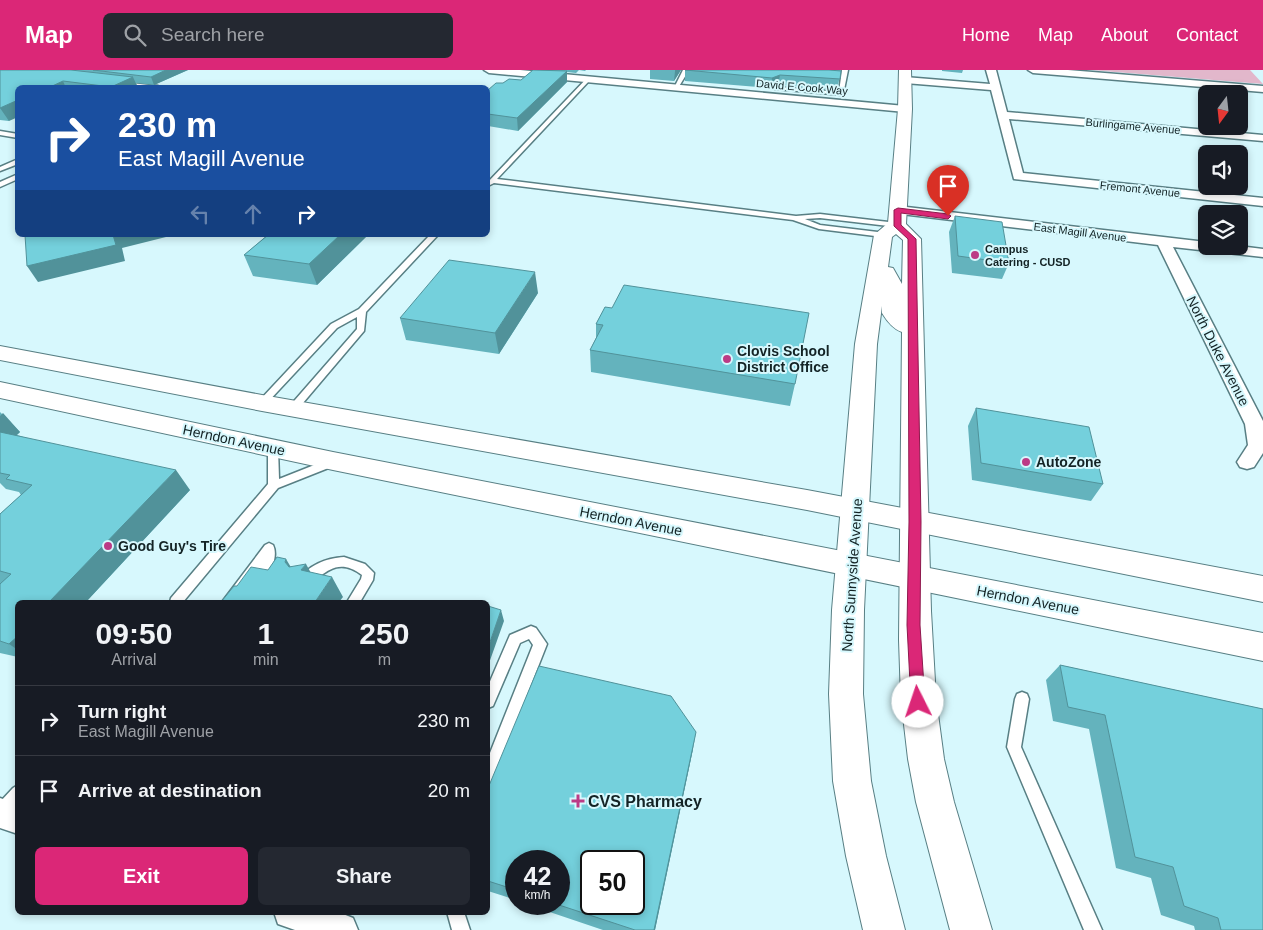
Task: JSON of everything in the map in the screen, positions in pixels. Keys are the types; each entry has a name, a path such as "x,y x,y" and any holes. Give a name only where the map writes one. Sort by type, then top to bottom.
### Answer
{"main road":[{"name":"North Sunnyside Avenue","path":"884,930 866,856 852,781 846,694 848,610 866,344 880,262 893,224 905,109 905,75"},
{"path":"893,224 912,239 915,522 913,625 918,702 935,805 951,867 971,930"},
{"path":"880,262 894,287 892,313 903,325 912,328"},
{"path":"0,353 262,403 915,522 1263,589"},
{"path":"0,367 90,371"},
{"name":"Herndon Avenue","path":"0,390 333,461 1263,647"}],"street":[{"name":"David E Cook Way","path":"489,70 521,71 676,87 777,93 905,109"},
{"path":"991,70 1003,115"},
{"path":"1033,70 1263,89"},
{"path":"905,75 996,87"},
{"name":"Burlingame Avenue","path":"1003,115 1263,138"},
{"name":"Fremont Avenue","path":"1003,115 1018,176 1263,202"},
{"name":"East Magill Avenue","path":"893,224 1163,242 1263,253"},
{"name":"North Duke Avenue","path":"1163,242 1255,424 1258,445 1247,462"},
{"path":"0,813 15,818"},
{"path":"299,915 342,930"}],"lane":[{"path":"676,87 686,70"},
{"path":"780,81 777,93 841,94 845,70"},
{"path":"491,183 586,77"},
{"path":"835,78 843,79"},
{"path":"119,83 135,85"},
{"path":"0,133 15,136"},
{"path":"0,169 15,162"},
{"path":"0,186 15,178"},
{"path":"491,183 794,218 820,216 893,224"},
{"path":"794,218 819,227 893,224"},
{"path":"262,403 334,326 362,311 432,237"},
{"path":"292,408 361,329 362,311"},
{"path":"273,448 274,485"},
{"path":"178,600 274,485 333,461"},
{"path":"230,600 269,548 268,562 262,580 247,600"},
{"path":"305,581 318,568 334,562 362,567 368,573 367,580 354,600"},
{"path":"220,600 249,575"},
{"path":"490,696 515,639 531,632 540,644 490,771"},
{"path":"1022,699 1014,747 1093,930"},
{"path":"0,813 15,796"},
{"path":"456,915 461,930"}],"shaded area":[{"path":"1090,70 1250,70 1263,84"}],"building":[{"path":"0,70 71,70 133,77 115,85 95,85 63,81 54,85 15,85 15,101 0,108"},
{"path":"93,70 166,70 151,77"},
{"path":"533,70 567,71 517,118 490,114 490,88 496,83 503,83 509,79 521,80"},
{"path":"685,70 841,71 840,79 780,75 772,78"},
{"path":"955,216 1002,222 1009,263 958,256"},
{"path":"25,237 114,237 116,245 27,266"},
{"path":"266,237 338,237 309,264 244,255"},
{"path":"449,260 535,272 495,333 400,318"},
{"path":"624,285 809,313 795,384 590,350 603,325 596,324 605,307 612,308"},
{"path":"976,408 1089,427 1103,484 981,463"},
{"path":"0,432 176,470 51,600 15,600 15,639 9,644 0,641 0,584 11,574 0,571 0,514 32,485 6,479 10,475 0,473"},
{"path":"277,557 286,559 285,562 289,567 306,564 301,570 332,577 316,600 223,600 234,586 237,586 251,567 268,570"},
{"path":"490,607 501,610 490,642"},
{"path":"1060,665 1263,709 1263,930 1221,930 1218,918 1184,906 1173,867 1135,857 1105,715 1068,707"},
{"name":"CVS Pharmacy","path":"539,666 671,696 696,732 654,930 635,930 589,915 645,915 645,850 580,850 580,912 570,909 570,850 505,850 505,886 490,882 490,783"}],"place":[{"name":"Campus Catering - CUSD","path":"975,255"},
{"name":"Clovis School District Office","path":"727,359"},
{"name":"AutoZone","path":"1026,462"},
{"name":"Good Guy's Tire","path":"108,546"},
{"name":"CVS Pharmacy","path":"578,801"}],"route":[{"path":"918,702 913,625 915,522 912,239 897,226 898,210 948,216"}]}
